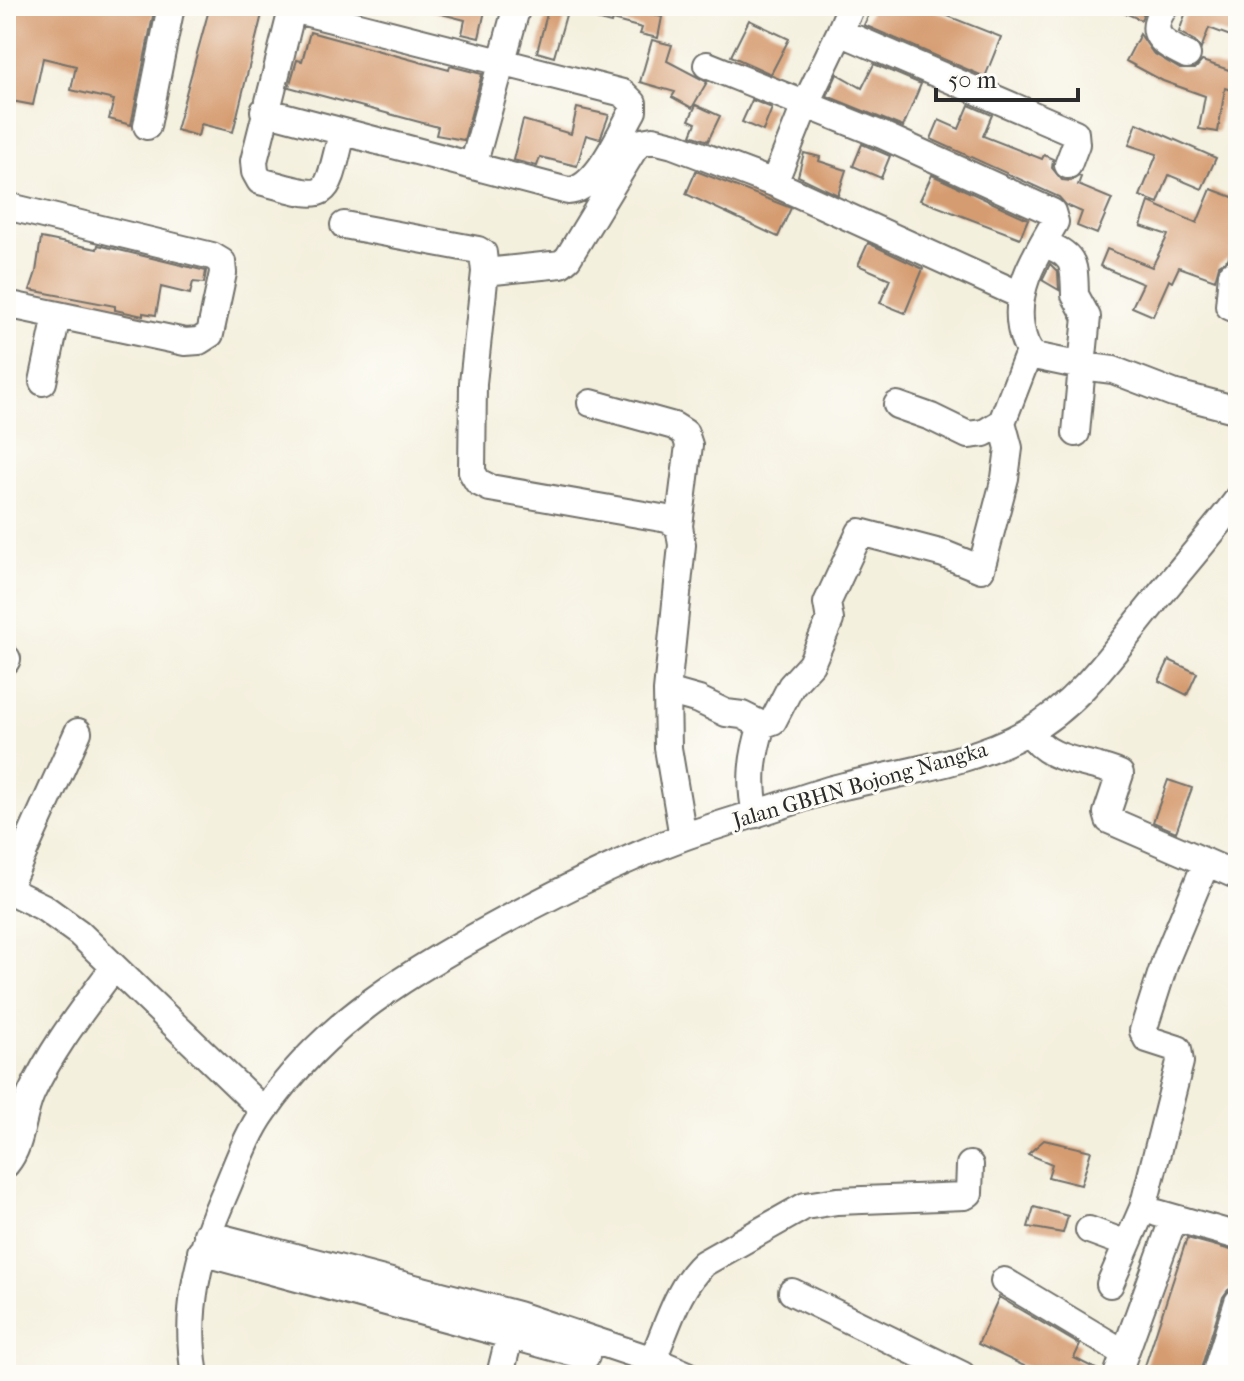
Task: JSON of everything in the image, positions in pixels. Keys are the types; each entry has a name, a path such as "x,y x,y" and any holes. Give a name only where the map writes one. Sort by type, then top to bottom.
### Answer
{"street":[{"path":"147,126 171,6"},
{"path":"473,166 517,6"},
{"path":"774,183 806,103 851,6"},
{"path":"1165,6 1158,17 1158,37 1187,55"},
{"path":"264,111 577,191 592,181 633,111 633,103 623,93 292,8 264,111 254,161 255,172 260,181 312,195 323,191 330,181 342,133"},
{"path":"840,32 1075,133 1076,144 1068,165"},
{"path":"667,691 699,700 726,713 742,715 762,725 773,721 791,686 811,664 830,620 827,603 860,532 944,554 981,569 1005,478 1009,448 1002,422 1029,352 1020,317 1020,295 1055,222 1052,212 806,103 707,65"},
{"path":"485,272 561,264 568,258 634,149 642,142 653,140 774,183 1020,295"},
{"path":"6,206 212,256 222,262 223,273 210,334 199,341 185,342 6,304"},
{"path":"344,225 478,250 485,260 473,383 472,472 478,482 490,488 667,519 679,526"},
{"path":"1043,243 1062,252 1073,263 1075,295 1086,312 1088,323 1076,433"},
{"path":"1232,274 1229,306 1238,310"},
{"path":"43,382 57,316"},
{"path":"1029,352 1042,359 1113,370 1173,393 1238,410"},
{"path":"591,403 674,426 685,433 689,445 679,526 682,545 667,691 668,748 683,837"},
{"path":"897,405 968,435 984,433 1002,422"},
{"name":"Jalan GBHN Bojong Nangka","path":"195,1375 190,1342 191,1313 204,1243 264,1111 317,1047 345,1020 429,963 582,879 683,837 839,787 960,759 1029,731 1056,712 1091,678 1238,499"},
{"path":"756,814 751,772 753,752 762,725"},
{"path":"1029,731 1038,745 1067,759 1120,774 1107,813 1109,820 1238,876"},
{"path":"78,732 7,889 43,907 79,933 264,1111"},
{"path":"1110,1284 1143,1208 1175,1089 1180,1057 1178,1049 1147,1039 1143,1031 1166,959 1206,863"},
{"path":"6,1164 15,1154 31,1096 46,1065 114,967"},
{"path":"647,1370 684,1288 704,1263 805,1206 837,1201 965,1196 969,1193 970,1165"},
{"path":"1143,1208 1173,1220 1238,1236"},
{"path":"1004,1281 1121,1364 1173,1220"},
{"path":"1089,1230 1127,1244"},
{"path":"204,1243 510,1334 647,1370 688,1375"},
{"path":"204,1243 518,1315 647,1370"},
{"path":"792,1292 962,1375"},
{"path":"1215,1375 1238,1302"},
{"path":"500,1375 510,1334"}],"building":[{"path":"10,6 155,6 131,125 109,119 114,100 71,90 76,66 43,58 33,105 6,100 6,21"},
{"path":"210,6 264,6 233,132 201,124 198,136 176,130"},
{"path":"430,6 486,6 479,38 462,34 465,20 430,11"},
{"path":"565,6 619,6 662,17 658,38 640,34 642,28 565,11"},
{"path":"873,6 937,6 935,11 1001,37 985,77 864,25"},
{"path":"1109,6 1146,6 1141,20"},
{"path":"1188,6 1238,6 1233,37 1209,28 1201,49 1195,41 1179,32"},
{"path":"548,10 566,15 554,57 537,52"},
{"path":"749,20 789,39 771,74 731,56"},
{"path":"310,32 449,70 450,66 482,74 464,140 436,135 438,127 289,87 297,60 302,61"},
{"path":"1140,34 1153,53 1180,69 1195,69 1202,61 1238,73 1238,92 1225,88 1218,132 1199,129 1205,96 1163,81 1126,61"},
{"path":"652,40 672,45 667,61 707,82 692,108 672,97 675,92 640,82"},
{"path":"874,64 921,84 903,127 827,96 837,74 862,88"},
{"path":"752,100 772,108 763,131 742,122"},
{"path":"696,105 720,116 708,141 691,135 696,123 689,120"},
{"path":"969,105 992,115 983,136 1042,159 1044,155 1053,159 1052,168 1062,180 1071,181 1079,176 1078,185 1112,199 1097,234 1077,226 1082,212 1066,205 1059,197 931,139 939,120 959,129"},
{"path":"577,108 609,115 600,139 586,135 577,166 540,157 537,166 513,160 523,120 571,134"},
{"path":"1137,123 1216,158 1202,189 1169,175 1158,203 1140,196 1157,154 1129,145"},
{"path":"862,144 890,156 881,178 853,166"},
{"path":"804,153 846,170 838,195 798,176"},
{"path":"696,171 791,208 778,237 686,194"},
{"path":"932,175 1028,219 1020,238 920,200"},
{"path":"1211,189 1238,199 1238,231 1228,259 1219,265 1215,280 1179,267 1172,282 1169,280 1153,316 1132,307 1143,284 1100,266 1107,249 1152,267 1168,235 1141,226 1149,202 1197,223"},
{"path":"41,238 97,249 98,245 206,271 204,283 193,282 190,294 161,287 156,315 143,313 143,316 115,310 115,306 30,290"},
{"path":"868,243 923,269 905,313 880,303 890,279 858,265"},
{"path":"1050,264 1058,272 1059,290 1042,280"},
{"path":"1169,660 1197,673 1187,695 1159,681"},
{"path":"1168,780 1192,788 1176,832 1153,822"},
{"path":"1044,1140 1091,1151 1081,1185 1048,1177 1052,1164 1028,1154"},
{"path":"1034,1207 1068,1216 1063,1233 1028,1227"},
{"path":"1187,1238 1238,1252 1235,1286 1223,1297 1199,1375 1142,1375"},
{"path":"999,1297 1080,1345 1074,1358 1102,1372 1101,1375 1043,1375 978,1344"}]}
